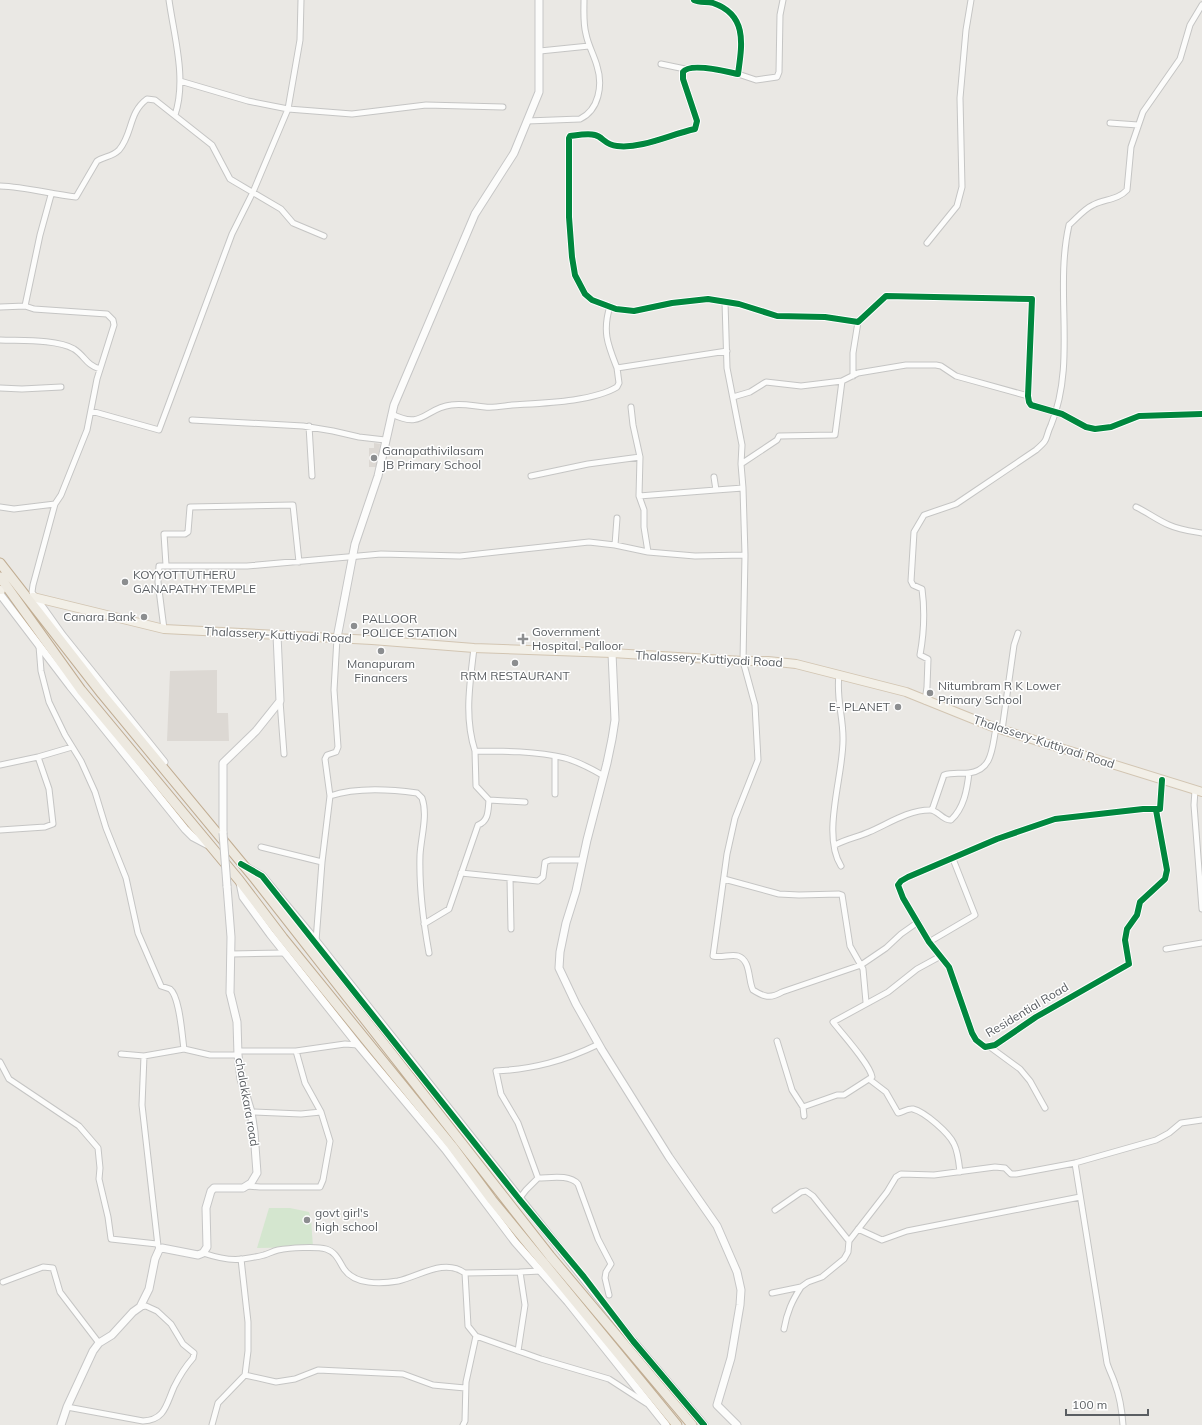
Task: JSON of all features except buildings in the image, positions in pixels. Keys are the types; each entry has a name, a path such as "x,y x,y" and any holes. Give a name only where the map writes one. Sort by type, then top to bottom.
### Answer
{"highway":[{"path":"0,563 97,688 241,864 550,1256 692,1425"},
{"path":"0,577 81,690 239,880 283,938 452,1146 497,1206 677,1425"}],"main road":[{"path":"337,638 354,544 378,476 392,414 450,269 475,214 514,153 539,92 539,0"},
{"path":"0,591 38,645 185,829 193,837 211,847"},
{"path":"34,597 196,801 199,812"},
{"name":"Thalassery-Kuttiyadi Road","path":"34,597 164,628 474,648 612,653 743,661 768,661 796,664 906,692 924,701 999,729 1198,791"},
{"path":"277,635 280,701"},
{"path":"612,653 615,720 604,776 576,891 566,923 560,952 559,968 576,1004 599,1044 669,1157 717,1226 737,1272 741,1290 740,1305 731,1358 717,1405 737,1425"},
{"name":"chalakkara road","path":"247,1186 255,1179 257,1173 251,1112 241,1078 238,1053 237,1022 230,992 231,954 222,833 223,762 256,731 280,701"},
{"path":"241,864 262,876 316,941 519,1199 584,1277 633,1341 704,1425"},
{"path":"239,880 243,897 285,953 358,1045 445,1149 515,1242 568,1302 666,1425"},
{"path":"61,1425 67,1407 93,1351 99,1343 112,1335 133,1312 140,1307 149,1289 159,1246 198,1255 203,1254 207,1247 206,1208 211,1191 214,1188 243,1188 247,1186"}],"street":[{"path":"169,0 180,81 178,107 175,115"},
{"path":"91,411 159,430 232,234 253,192 288,108 300,40 301,0"},
{"path":"527,122 580,119 588,116 596,104 600,86 597,66 585,33 584,0"},
{"path":"694,0 711,2 724,8 734,18 742,31 738,74"},
{"path":"661,64 685,69 715,69 756,80 777,77 779,72 780,15 783,0"},
{"path":"927,243 957,206 962,187 960,98 966,30 971,0"},
{"path":"924,701 927,687 928,659 920,655 923,637 924,608 922,588 913,585 911,581 914,532 924,515 956,504 1036,450 1047,440 1061,395 1063,370 1064,255 1069,225 1092,205 1116,198 1127,190 1131,147 1143,112 1180,59 1190,25 1202,5"},
{"path":"540,51 589,46"},
{"path":"685,69 683,79 694,108 697,121 695,128 629,146 616,146 605,143 596,135 581,134 570,136 569,138 569,217 572,257 575,275 586,294 592,300 634,312 694,300 708,299 777,316 825,317 858,322"},
{"path":"180,81 248,101 288,108 352,114 426,105 503,107"},
{"path":"0,186 24,187 51,195 76,197 97,161 111,156 124,143 132,116 140,104 147,99 155,100 212,145 230,179 281,209 293,223 324,236"},
{"path":"1110,124 1138,125"},
{"path":"25,306 40,235 51,195"},
{"path":"853,376 853,353 858,322 886,296 1032,299 1028,396 1031,405 1056,412 1086,427 1095,429 1111,427 1138,416 1202,414"},
{"path":"725,302 727,368 742,445 741,464 745,555 743,661 755,705 758,760 735,818 727,854 713,956 738,956 743,958 753,990 767,997 775,996 782,992 861,965 886,948 901,934 918,922"},
{"path":"0,307 25,306 34,309 96,312 111,316 114,325 100,369 83,441 61,495 55,504 33,585 32,592 34,597"},
{"path":"392,414 405,420 414,420 434,412 440,407 452,405 485,407 528,405 592,396 617,387 619,383 617,368 610,354 606,334 606,322 610,306"},
{"path":"0,340 50,343 72,348 82,354 90,366 100,369"},
{"path":"617,368 727,351"},
{"path":"733,397 743,396 766,382 801,386 842,381 858,373 906,366 941,366 956,376 1028,396"},
{"path":"741,464 777,440 779,436 835,436 842,381"},
{"path":"0,388 22,389 61,387"},
{"path":"631,407 633,425 640,457 639,496 644,510 644,527 648,552"},
{"path":"192,420 309,426 359,437 385,440"},
{"path":"309,426 312,476"},
{"path":"531,476 603,461 640,457"},
{"path":"714,477 716,490"},
{"path":"639,496 743,488"},
{"path":"0,507 14,509 55,504"},
{"path":"166,566 164,534 185,534 188,532 190,507 293,505 298,562"},
{"path":"1136,506 1167,524 1182,530 1202,533"},
{"path":"615,545 616,518"},
{"path":"164,628 158,582 160,566 247,566 298,562 353,555 381,554 460,556 573,543 615,545 648,552 695,556 745,555"},
{"path":"932,810 944,775 950,773 970,773 985,767 990,761 999,729 1014,645 1018,633"},
{"path":"316,941 322,862 330,796 325,759 327,755 336,752 338,748 334,690 337,638"},
{"path":"38,645 41,671 49,702 72,747 81,761 95,792 106,828 126,878 143,948 161,986 171,990 175,998 184,1049"},
{"path":"474,648 468,696 468,715 475,751 476,786 489,800 525,802"},
{"path":"839,674 838,701 843,738 838,793 834,807 835,845 838,861 841,866"},
{"path":"280,701 284,754"},
{"path":"0,765 38,757 72,747"},
{"path":"475,751 533,753 565,758 586,766 604,776"},
{"path":"0,830 45,827 53,824 49,789 38,757"},
{"path":"555,757 555,794"},
{"path":"835,845 910,814 932,810 947,820 952,819 965,797 970,773"},
{"path":"929,942 975,916 952,859 997,839 1054,819 1142,809 1160,809 1162,780"},
{"path":"330,796 342,792 372,790 416,793 422,798 423,821 420,855 420,891 429,953"},
{"path":"1198,791 1194,805 1202,909"},
{"path":"424,924 449,909 478,825 482,824 487,818 489,800"},
{"name":"Residential Road","path":"952,859 908,877 901,881 898,885 903,898 929,942 939,957 949,967 972,1033 976,1040 986,1049 1036,1017 1129,964 1125,940 1127,929 1138,915 1140,902 1165,879 1167,870 1156,810"},
{"path":"261,847 322,862"},
{"path":"461,873 538,880 543,877 545,862 550,860 583,860"},
{"path":"510,878 511,929"},
{"path":"724,879 779,894 842,895 850,946 861,965 864,977 866,1002"},
{"path":"1166,949 1202,943"},
{"path":"231,954 285,953"},
{"path":"803,1107 844,1094 872,1077 871,1073 833,1022 866,1002 888,992 917,969 939,957"},
{"path":"777,1041 792,1090 803,1107 804,1116"},
{"path":"121,1054 144,1056 184,1049 210,1055 296,1051 345,1044 358,1045"},
{"path":"538,1178 518,1123 501,1094 496,1070 537,1067 576,1055 599,1044"},
{"path":"986,1049 1020,1069 1030,1081 1045,1108"},
{"path":"247,1186 320,1187 323,1180 330,1141 321,1112 304,1083 296,1051"},
{"path":"0,1062 9,1079 80,1126 98,1148 100,1168 98,1179 108,1217 111,1239 159,1246 142,1105 144,1056"},
{"path":"869,1079 886,1092 898,1113 912,1109 918,1111 950,1137 957,1153 960,1172"},
{"path":"251,1112 301,1114 321,1112"},
{"path":"848,1241 887,1192 896,1177 901,1174 960,1172 996,1167 1005,1168 1011,1174 1016,1174 1075,1163 1156,1140 1169,1134 1181,1123 1202,1120"},
{"path":"1075,1163 1107,1363 1111,1377 1115,1382 1121,1406 1123,1425"},
{"path":"519,1199 538,1178 565,1178 575,1180 578,1184 598,1239 611,1264 605,1278 610,1295"},
{"path":"775,1210 800,1192 806,1191 813,1196 848,1241 848,1252 844,1259 822,1278 808,1282 801,1287 791,1302 784,1329"},
{"path":"858,1230 882,1240 907,1231 1080,1196"},
{"path":"203,1254 241,1260 264,1255 277,1250 327,1249 334,1254 345,1270 353,1277 361,1281 380,1282 399,1281 421,1272 446,1267 454,1268 465,1273 541,1271"},
{"path":"212,1425 218,1403 245,1375 248,1351 248,1322 241,1260"},
{"path":"3,1282 43,1267 50,1266 60,1292 99,1343"},
{"path":"518,1351 525,1305 520,1272"},
{"path":"465,1273 468,1326 476,1336 518,1351 609,1379 651,1406"},
{"path":"772,1293 801,1287"},
{"path":"67,1407 143,1421 153,1421 162,1414 174,1386 193,1358 194,1353 183,1344 171,1324 163,1316 146,1306 140,1307"},
{"path":"463,1425 465,1421 465,1388 476,1336"},
{"path":"245,1375 276,1382 295,1379 318,1370 403,1374 433,1385 465,1388"}],"shaded area":[{"name":"Ganapathivilasam JB Primary School","path":"374,443 380,444 378,467 369,467 369,448 374,448"},
{"path":"217,670 217,713 228,713 229,741 167,741 170,671"}],"green space":[{"path":"269,1208 290,1208 309,1212 313,1247 257,1248"}],"cycle path":[{"path":"694,0 713,3 724,8 732,15 737,23 741,42 738,74 701,68 687,69 683,72 683,79 697,121 695,129 646,143 627,146 617,146 607,143 598,136 592,134 570,136 569,138 569,217 572,257 575,275 585,294 592,300 616,309 634,311 672,303 708,299 739,304 777,316 825,317 858,322 886,296 1032,299 1028,396 1031,405 1062,414 1086,427 1095,429 1111,427 1139,416 1202,414"},
{"path":"1156,810 1167,870 1165,879 1140,902 1137,915 1127,929 1125,940 1129,964 1036,1017 995,1045 985,1047 976,1040 972,1033 949,967 929,942 903,898 898,885 901,881 908,877 997,839 1055,819 1143,809 1160,809 1162,780"},
{"path":"241,864 262,876 519,1199 584,1277 633,1341 704,1425"}],"place":[{"name":"Ganapathivilasam JB Primary School","path":"374,458"},
{"name":"KOYYOTTUTHERU GANAPATHY TEMPLE","path":"125,582"},
{"name":"Canara Bank","path":"144,617"},
{"name":"PALLOOR POLICE STATION","path":"354,626"},
{"name":"Government Hospital, Palloor","path":"523,639"},
{"name":"Manapuram Financers","path":"381,651"},
{"name":"RRM RESTAURANT","path":"515,663"},
{"name":"Nitumbram R K Lower Primary School","path":"930,693"},
{"name":"E- PLANET","path":"898,707"},
{"name":"govt girl's high school","path":"307,1220"}]}
